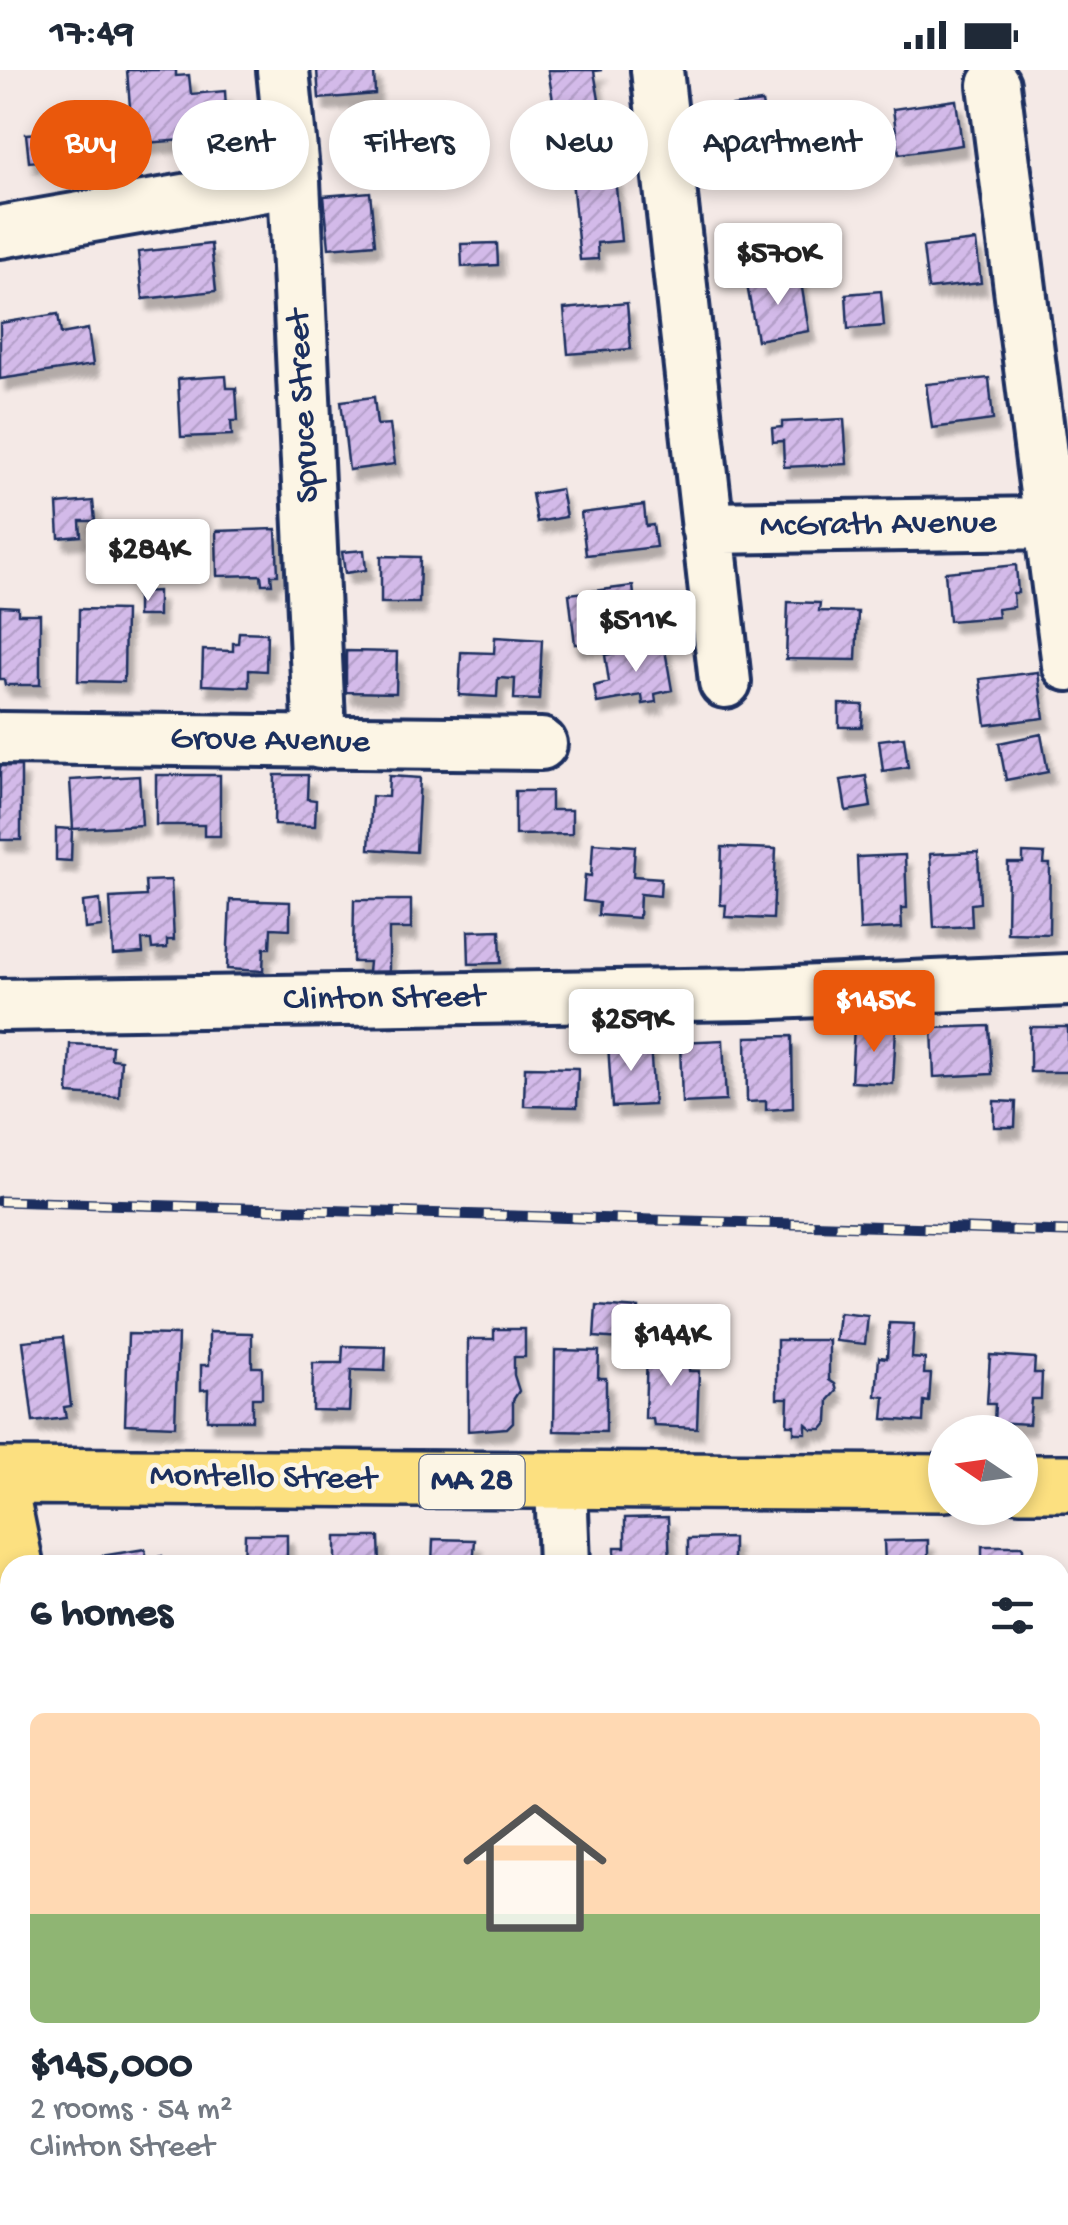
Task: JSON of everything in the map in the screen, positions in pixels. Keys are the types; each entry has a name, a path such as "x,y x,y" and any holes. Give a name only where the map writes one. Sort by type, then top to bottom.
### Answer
{"main road":[{"name":"Montello Street","path":"0,1476 928,1483"},
{"path":"1038,1483 1068,1483"},
{"path":"0,1491 13,1555"}],"street":[{"name":"Spruce Street","path":"283,70 286,100"},
{"path":"657,70 725,682"},
{"path":"994,85 1068,665"},
{"path":"0,232 242,190"},
{"name":"Spruce Street","path":"294,190 320,743"},
{"name":"McGrath Avenue","path":"707,528 1048,523"},
{"name":"Grove Avenue","path":"0,738 541,744"},
{"name":"Clinton Street","path":"0,1005 752,994 1068,980"},
{"path":"562,1482 564,1555"}],"building":[{"path":"127,70 176,70 176,76 189,75 191,94 225,91 226,100 172,100 172,141 152,143 152,100 129,100"},
{"path":"317,70 374,70 375,94 319,99"},
{"path":"548,70 602,70 594,71 599,100 553,100"},
{"path":"956,100 962,145 899,154 896,109"},
{"path":"26,134 30,134 30,162 29,162"},
{"path":"573,190 616,190 621,241 597,243 598,259 580,260"},
{"path":"370,192 375,244 329,248 324,196"},
{"path":"976,241 981,283 928,289 923,247"},
{"path":"497,243 498,265 462,267 461,244"},
{"path":"211,244 216,291 143,299 138,252"},
{"path":"800,276 809,331 757,340 747,285"},
{"path":"881,291 884,326 848,329 846,294"},
{"path":"627,303 631,349 568,354 564,309"},
{"path":"58,314 61,334 88,329 93,365 0,379 0,323"},
{"path":"226,376 227,388 236,388 238,421 231,421 232,435 181,437 178,379"},
{"path":"989,378 993,420 932,428 926,384"},
{"path":"374,397 377,425 390,424 395,464 349,470 341,401"},
{"path":"844,419 847,464 784,467 783,441 773,442 772,428 782,427 782,422"},
{"path":"561,489 566,517 537,522 532,494"},
{"path":"93,501 95,521 80,521 81,536 59,538 57,504"},
{"path":"644,505 646,526 653,525 656,547 586,555 581,513"},
{"path":"276,529 278,575 271,575 272,584 262,584 261,575 217,576 216,531"},
{"path":"364,550 366,570 345,573 342,552"},
{"path":"381,556 420,557 419,603 381,603"},
{"path":"1016,565 1018,593 1013,593 1014,607 997,609 998,617 949,621 945,572"},
{"path":"633,586 639,637 575,644 569,594"},
{"path":"158,591 158,616 137,616 137,592"},
{"path":"788,602 820,603 819,611 858,612 856,660 786,659"},
{"path":"0,606 18,607 18,614 40,614 40,685 5,685 4,679 0,679"},
{"path":"79,609 125,610 124,682 78,681"},
{"path":"239,632 267,633 266,671 249,670 249,687 202,685 203,650 233,651"},
{"path":"495,637 542,640 539,700 514,699 515,679 498,678 497,697 459,695 461,652 494,653"},
{"path":"664,644 672,690 655,694 656,702 643,704 642,695 597,703 594,686 609,682 605,655"},
{"path":"346,651 397,652 396,693 346,692"},
{"path":"1038,672 1044,718 986,725 980,679"},
{"path":"839,704 863,705 862,727 839,727"},
{"path":"1041,734 1048,772 1006,780 999,743"},
{"path":"904,737 908,767 883,771 879,740"},
{"path":"0,766 21,766 21,840 0,840"},
{"path":"156,775 220,775 220,836 204,836 204,825 156,825"},
{"path":"275,775 308,775 307,799 316,800 315,826 274,825"},
{"path":"139,776 142,825 73,829 70,780"},
{"path":"389,776 420,778 416,852 369,849 372,796 388,797"},
{"path":"866,776 871,807 846,811 841,780"},
{"path":"515,791 551,791 551,810 572,810 572,834 515,835"},
{"path":"56,828 72,829 71,861 56,860"},
{"path":"593,843 635,846 633,876 661,878 660,896 640,894 639,918 598,915 599,903 583,901 585,875 591,876"},
{"path":"722,847 776,849 773,919 725,917 726,905 720,905"},
{"path":"978,852 980,903 971,904 972,926 934,928 930,854"},
{"path":"1023,853 1045,854 1044,864 1050,864 1049,934 1007,933 1008,863 1023,863"},
{"path":"905,855 907,908 901,908 902,928 860,930 857,857"},
{"path":"171,880 174,940 167,940 167,948 152,949 151,940 142,940 143,953 113,955 110,898 146,896 145,881"},
{"path":"100,900 102,927 85,929 83,902"},
{"path":"230,900 290,902 290,929 271,928 270,948 264,948 263,971 227,969"},
{"path":"354,900 411,900 411,929 389,929 389,972 368,972 369,962 353,962"},
{"path":"500,930 501,963 469,964 468,931"},
{"path":"854,1026 896,1028 893,1084 851,1082"},
{"path":"989,1026 992,1074 934,1077 932,1028"},
{"path":"1030,1027 1068,1027 1068,1072 1030,1072"},
{"path":"792,1036 793,1108 766,1110 766,1101 747,1102 746,1037"},
{"path":"723,1040 726,1101 682,1103 680,1042"},
{"path":"650,1042 654,1105 612,1107 608,1044"},
{"path":"70,1044 112,1046 111,1059 121,1060 119,1097 68,1094"},
{"path":"525,1067 578,1068 577,1107 524,1106"},
{"path":"994,1101 1016,1102 1015,1127 994,1127"},
{"path":"596,1305 639,1308 637,1340 594,1337"},
{"path":"839,1313 868,1316 865,1344 836,1341"},
{"path":"889,1323 914,1324 912,1358 925,1359 924,1374 931,1374 923,1422 883,1419 885,1397 876,1396 879,1357 887,1358"},
{"path":"494,1329 525,1329 525,1357 514,1357 519,1391 513,1400 513,1422 507,1428 468,1431 468,1339 494,1339"},
{"path":"209,1332 252,1333 252,1367 262,1367 262,1398 252,1398 252,1420 207,1420 208,1389 201,1390 201,1365 209,1365"},
{"path":"128,1334 178,1335 175,1426 125,1424"},
{"path":"63,1337 71,1406 64,1407 66,1418 33,1422 23,1341"},
{"path":"777,1340 829,1340 829,1380 837,1391 829,1400 828,1422 822,1429 806,1424 806,1433 794,1433 794,1425 787,1425 788,1398 777,1398"},
{"path":"343,1346 386,1347 385,1371 351,1370 349,1411 312,1410 313,1363 342,1363"},
{"path":"647,1347 689,1349 689,1371 699,1371 697,1428 654,1426 653,1419 645,1419"},
{"path":"555,1350 599,1351 598,1378 606,1378 606,1432 554,1431"},
{"path":"990,1355 1035,1358 1034,1373 1042,1373 1041,1399 1031,1399 1030,1415 994,1415 995,1404 987,1404"},
{"path":"668,1517 670,1555 615,1555 615,1547 625,1547 625,1518"},
{"path":"245,1534 287,1534 287,1555 244,1555"},
{"path":"336,1537 379,1537 380,1555 336,1555"},
{"path":"733,1538 733,1555 688,1555 688,1539"},
{"path":"433,1539 475,1540 474,1555 432,1555"},
{"path":"928,1540 928,1555 885,1555 884,1541"},
{"path":"982,1546 1023,1546 1023,1555 982,1555"},
{"path":"145,1549 146,1555 107,1555"}],"railway":[{"path":"0,1201 1068,1232"}]}
